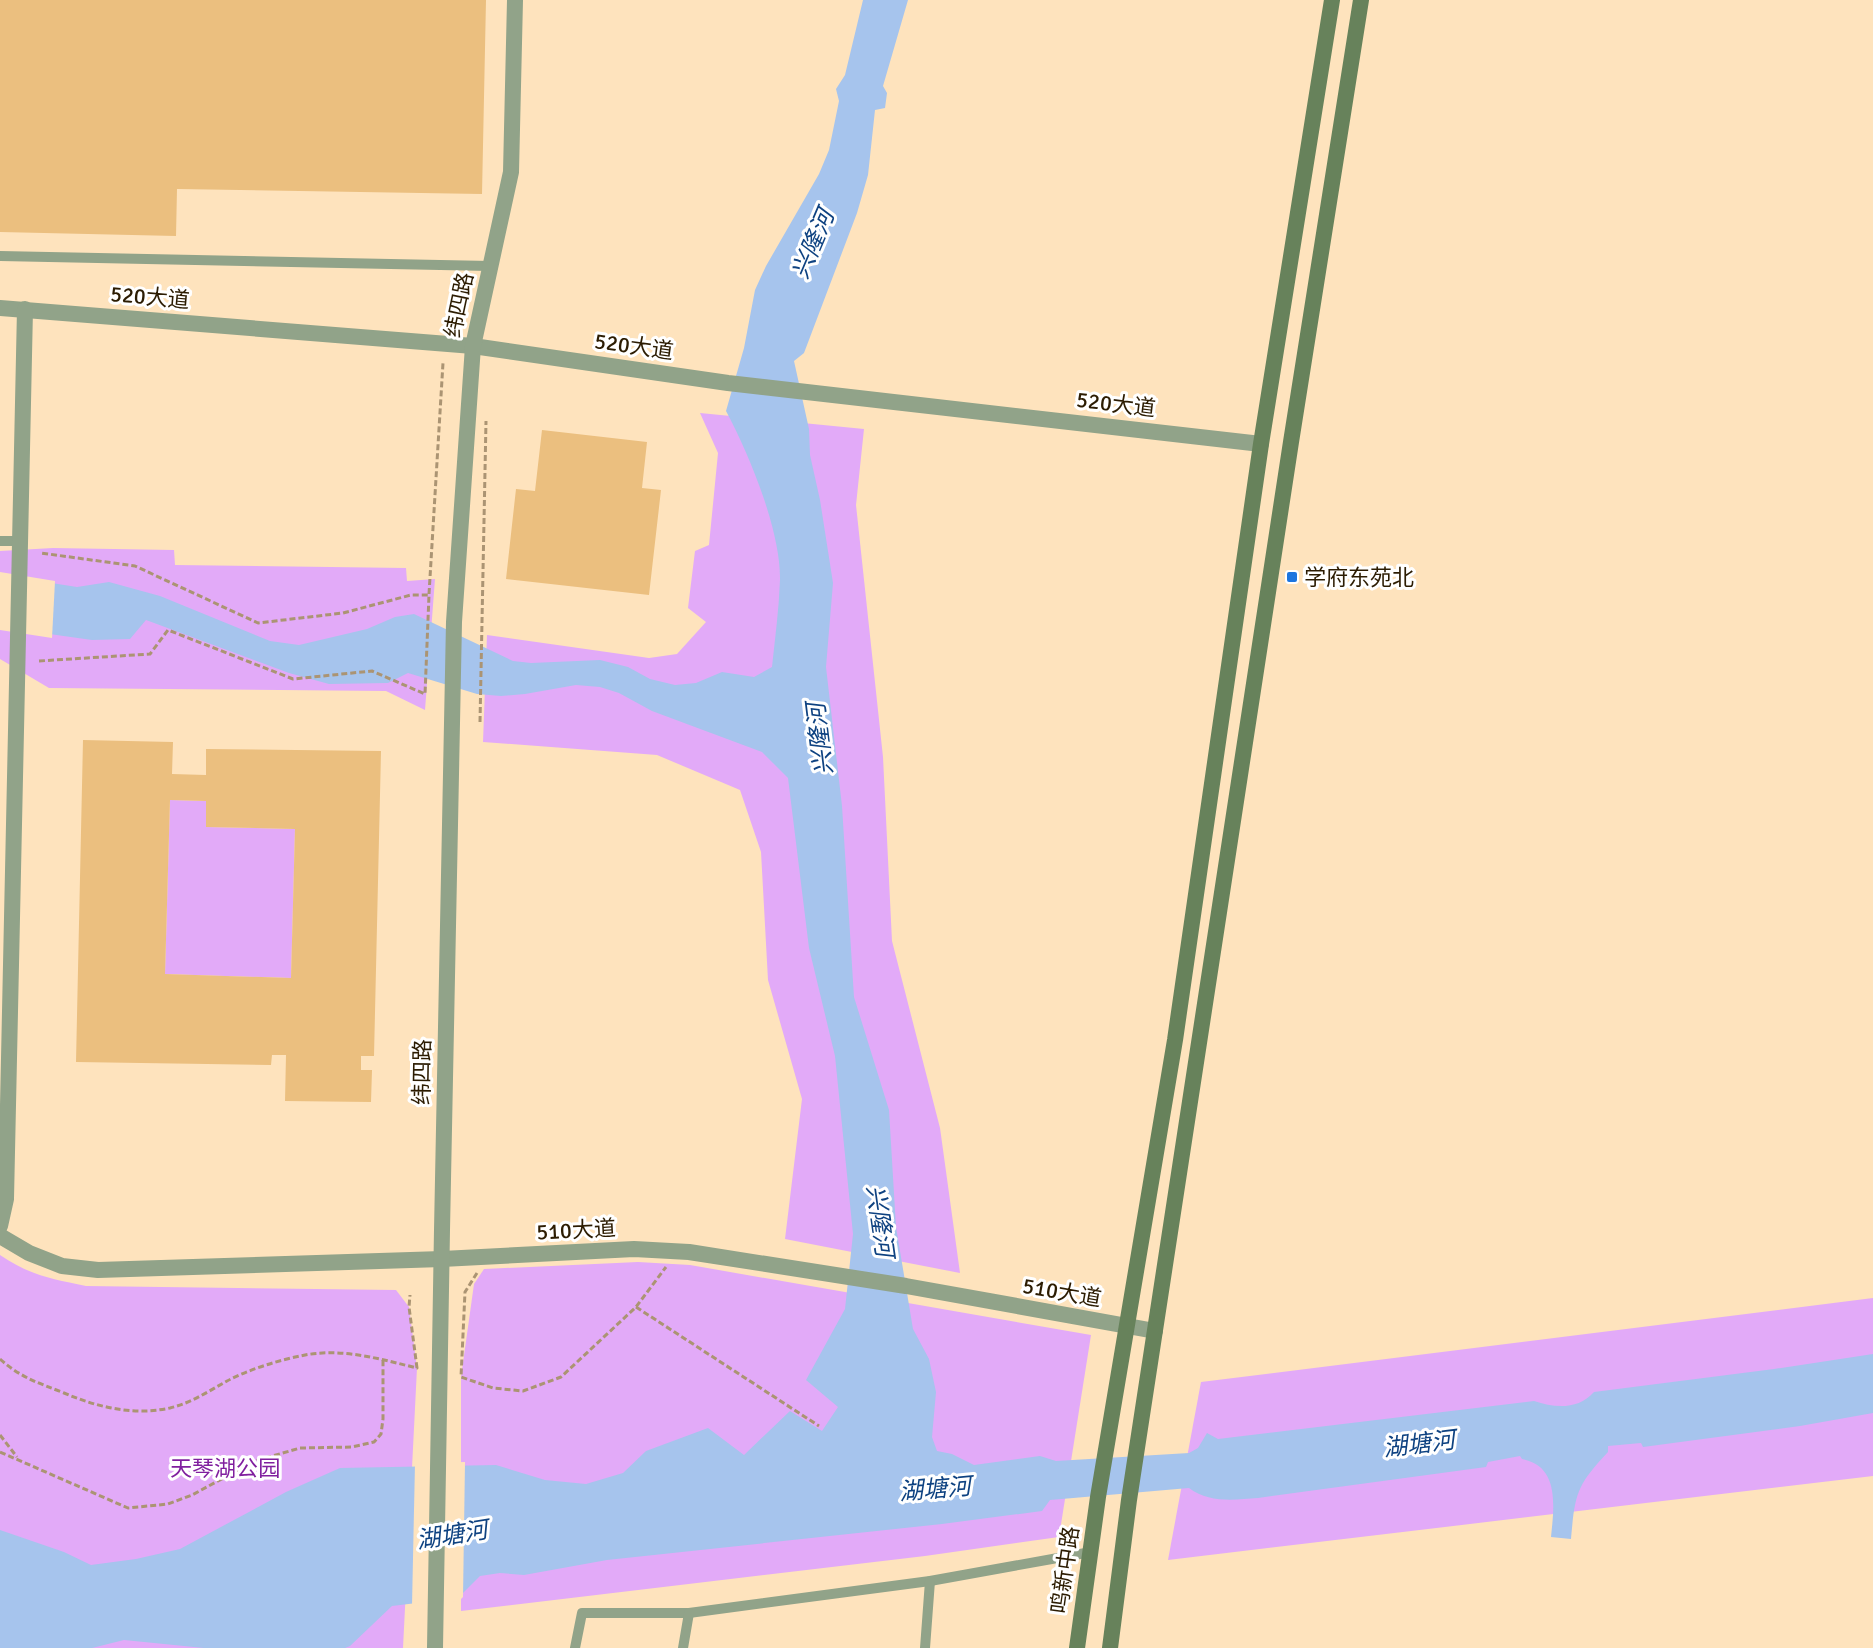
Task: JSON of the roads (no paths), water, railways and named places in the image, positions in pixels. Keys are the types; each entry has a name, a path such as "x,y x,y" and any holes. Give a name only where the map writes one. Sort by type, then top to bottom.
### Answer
{"main road":[{"name":"鸣新中路","path":"1077,1648 1098,1497 1175,1040 1261,444 1332,0"},
{"path":"1110,1648 1129,1500 1361,0"}],"street":[{"name":"纬四路","path":"435,1648 454,622 473,346 511,172 515,0"},
{"name":"520大道","path":"0,308 473,346 728,382 1261,444"},
{"path":"0,1226 6,1199 25,309"},
{"name":"510大道","path":"0,1236 29,1253 62,1266 98,1270 442,1259 634,1249 689,1252 906,1286 1155,1331"}],"lane":[{"path":"0,256 490,266"},
{"path":"0,541 21,541"},
{"path":"575,1648 582,1613 689,1613 930,1581 1091,1552"},
{"path":"925,1648 930,1581"},
{"path":"683,1648 689,1613"}],"water":[{"path":"863,0 908,0 883,86 887,93 885,108 875,110 868,175 857,213 804,353 794,361 809,429 810,455 820,500 833,583 826,667 842,806 854,997 889,1110 896,1227 913,1329 929,1359 936,1392 932,1437 937,1451 952,1454 974,1465 1040,1456 1056,1461 1189,1453 1198,1448 1207,1433 1218,1439 1534,1401 1566,1406 1581,1402 1594,1392 1873,1354 1873,1413 1800,1426 1643,1447 1641,1443 1608,1446 1608,1452 1589,1474 1579,1491 1571,1539 1551,1537 1553,1501 1549,1479 1543,1470 1520,1456 1488,1462 1486,1467 1258,1498 1230,1500 1213,1498 1189,1488 1050,1500 1042,1511 607,1560 524,1575 500,1573 480,1576 458,1598 392,1606 350,1646 345,1648 204,1648 124,1640 92,1648 0,1648 0,1530 64,1552 91,1565 136,1559 180,1549 286,1492 340,1468 496,1465 545,1480 586,1484 623,1473 646,1451 708,1428 744,1455 790,1411 822,1431 838,1407 806,1380 845,1309 853,1234 835,1056 809,948 788,778 762,752 652,711 619,693 600,687 576,685 501,696 477,694 408,673 388,683 329,684 289,673 146,620 130,639 92,640 0,627 0,575 77,587 109,582 160,596 270,641 299,645 367,629 395,617 414,614 513,661 531,663 600,660 628,667 650,679 675,685 696,683 722,672 754,677 772,667 778,613 779,560 762,493 726,411 744,348 755,290 766,266 819,174 829,150 839,101 836,89 845,75"}],"place":[{"name":"学府东苑北","path":"1292,577"}],"water label":[{"name":"兴隆河","path":"813,244"},
{"name":"兴隆河","path":"820,739"},
{"name":"兴隆河","path":"880,1221"},
{"name":"湖塘河","path":"1419,1444"},
{"name":"湖塘河","path":"935,1489"},
{"name":"湖塘河","path":"452,1535"}],"park label":[{"name":"天琴湖公园","path":"225,1468"}]}
